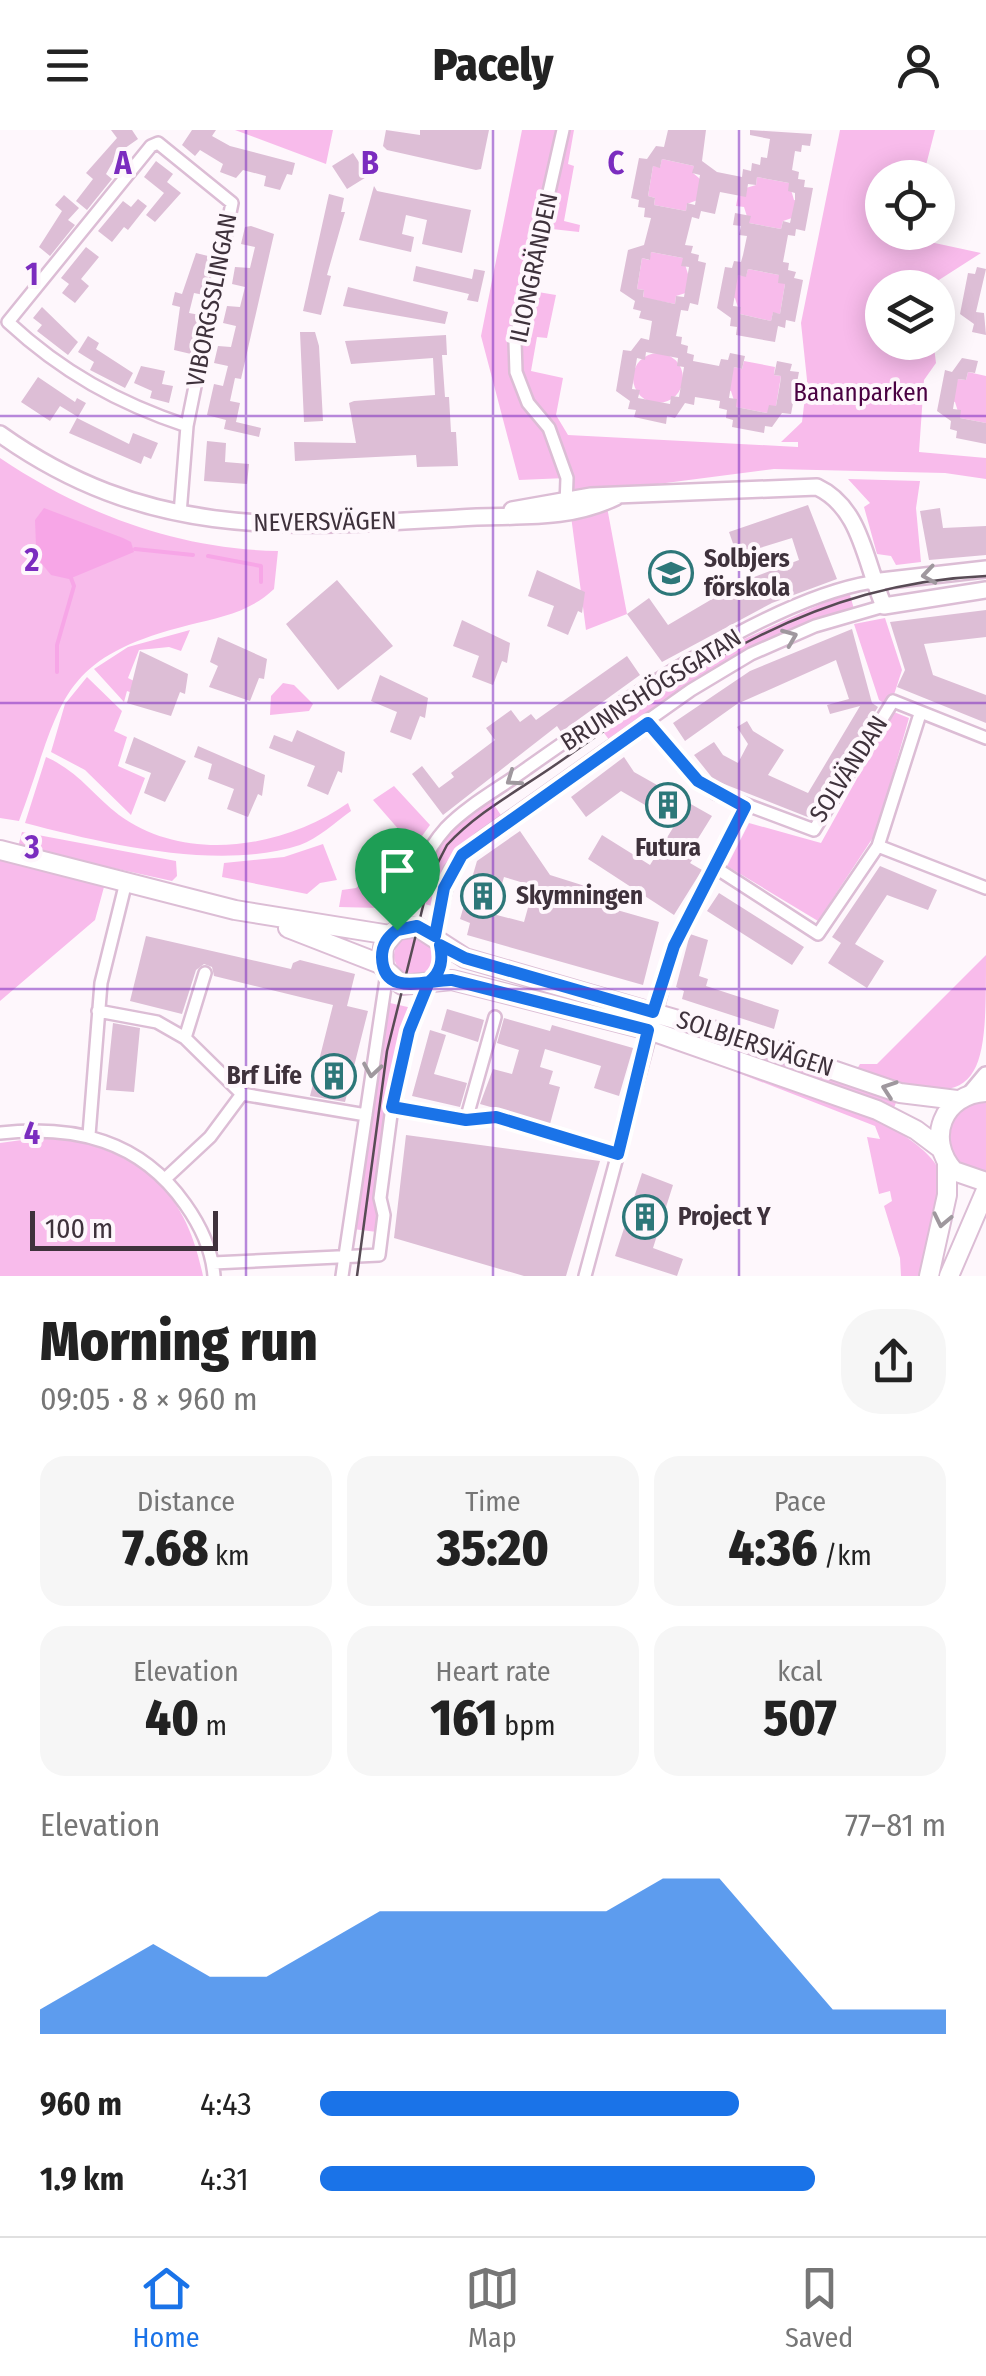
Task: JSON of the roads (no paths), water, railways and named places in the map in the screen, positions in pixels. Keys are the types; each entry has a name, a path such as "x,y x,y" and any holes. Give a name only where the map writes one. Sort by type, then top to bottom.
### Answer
{"main road":[{"name":"SOLBJERSVÄGEN","path":"0,850 235,910 394,933 417,926 465,958 651,1021 916,1097 971,1095"},
{"name":"SOLBJERSVÄGEN","path":"235,910 385,969 410,986 431,981 470,984 651,1021 877,1110 916,1130 962,1176 986,1182"},
{"path":"385,969 383,948 394,933"},
{"path":"431,981 442,964 438,941"},
{"path":"929,1276 947,1195 943,1118 971,1095"},
{"path":"949,1276 986,1190"}],"street":[{"name":"ILIONGRÄNDEN","path":"563,130 515,342 516,372 528,403 549,428 567,478 566,506"},
{"name":"VIBORGSSLINGAN","path":"180,514 187,426 232,204 165,147 151,146 4,317 60,367 99,391 187,426"},
{"name":"NEVERSVÄGEN","path":"0,434 72,477 130,501 180,514 277,527 488,516 616,498 817,488 838,500 852,517 872,582 884,606"},
{"name":"BRUNNSHÖGSGATAN","path":"394,933 419,866 447,827 616,706 722,644 840,588 986,569"},
{"name":"BRUNNSHÖGSGATAN","path":"438,941 444,888 462,855 691,690 769,645 884,606 986,590"},
{"name":"SOLVÄNDAN","path":"745,807 814,830 893,702 920,714"},
{"path":"716,868 818,934 878,846 920,714 986,738"},
{"path":"585,1276 674,946 696,896 716,868 745,807 698,781 648,723"},
{"path":"878,846 986,888"},
{"path":"88,1135 98,1011 126,882"},
{"path":"342,1276 385,969"},
{"path":"186,1038 194,1021 204,973"},
{"path":"0,1134 48,1130 88,1135 122,1147 166,1178 196,1222 214,1270 344,1255 379,1255 384,1215 380,1198 392,1107 409,1031 431,981"},
{"path":"98,1011 157,1022 186,1038 242,1094 366,1115"},
{"path":"466,1120 495,1017"},
{"path":"971,1095 986,1075"},
{"path":"166,1178 210,1138 242,1094"},
{"path":"392,1107 466,1120 496,1117 618,1154"}],"waterway":[{"path":"135,549 193,555"},
{"path":"208,556 261,566 261,582"},
{"path":"57,672 57,645 74,586 71,578"}],"tram line":[{"path":"357,1276 387,1051 430,878 447,845 486,811 658,695 758,636 866,595 924,582 986,576"}],"place":[{"name":"Solbjers förskola","path":"671,573"},
{"name":"Futura","path":"668,805"},
{"name":"Skymningen","path":"483,896"},
{"name":"Brf Life","path":"334,1076"},
{"name":"Project Y","path":"645,1217"}],"park label":[{"name":"Bananparken","path":"861,393"}]}
